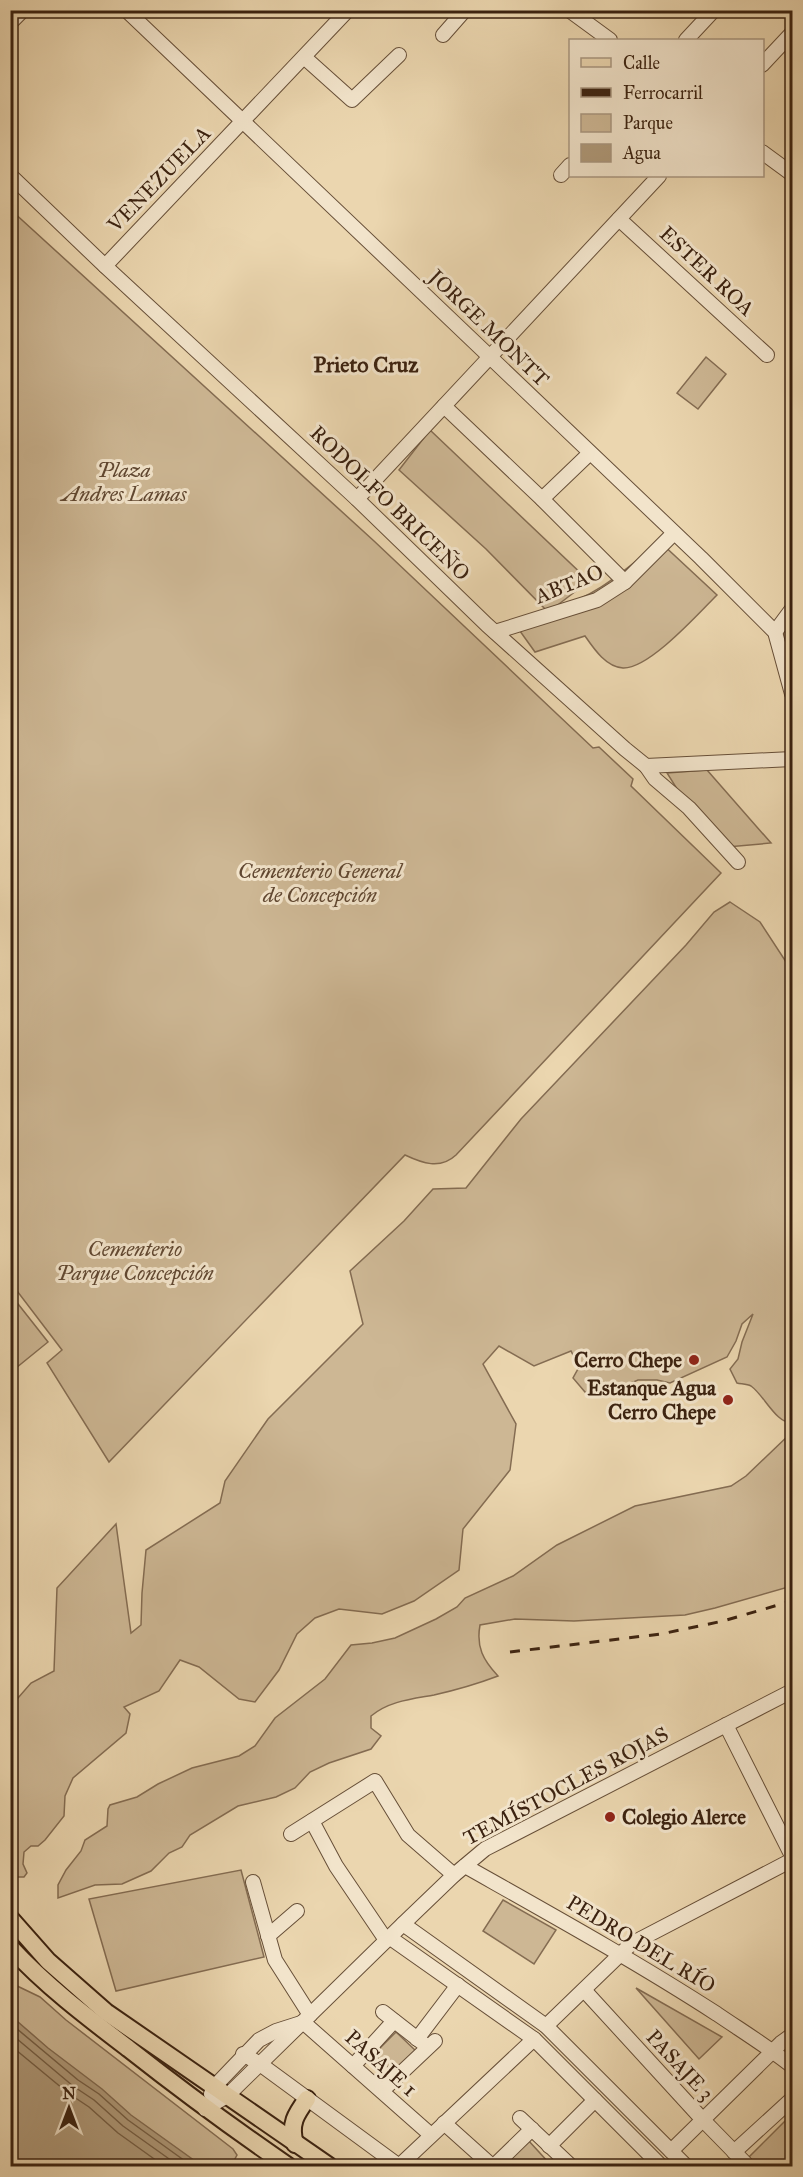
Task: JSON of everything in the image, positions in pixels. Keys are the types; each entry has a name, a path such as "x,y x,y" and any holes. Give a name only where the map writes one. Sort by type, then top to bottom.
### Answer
{"main road":[{"path":"10,1918 48,1961 86,1996 329,2166"},
{"path":"10,1947 67,2002 205,2109 288,2166"},
{"path":"295,2144 292,2133 293,2121 307,2099"}],"street":[{"path":"10,23 23,10"},
{"name":"JORGE MONTT","path":"126,10 674,532 775,632 792,694"},
{"name":"VENEZUELA","path":"105,266 348,10"},
{"path":"443,35 465,10"},
{"path":"569,10 609,39"},
{"path":"687,39 714,10"},
{"path":"764,63 792,33"},
{"path":"304,57 352,100 399,55"},
{"path":"764,154 792,174"},
{"name":"RODOLFO BRICEÑO","path":"10,175 357,499 495,632 646,766 655,779 689,808 738,862"},
{"path":"357,499 658,177"},
{"name":"ESTER ROA","path":"619,219 767,355"},
{"path":"444,406 625,582"},
{"path":"542,499 590,453"},
{"name":"ABTAO","path":"495,632 597,600 625,582 674,532"},
{"path":"775,632 792,609"},
{"path":"646,766 792,759"},
{"name":"TEMÍSTOCLES ROJAS","path":"205,2109 221,2092 260,2064 453,1875 493,1845 792,1691"},
{"path":"546,2026 620,1954 640,1938 792,1858 726,1725"},
{"path":"291,1834 375,1781 408,1834 453,1875"},
{"path":"312,1821 336,1866 388,1938 534,2039 658,2166"},
{"name":"PEDRO DEL RÍO","path":"465,1866 620,1954 773,2051 792,2066"},
{"name":"PASAJE 1","path":"253,1882 280,1969 307,2019 353,2066 431,2135"},
{"path":"268,1936 297,1911"},
{"path":"403,1924 546,2026 686,2166"},
{"path":"382,2091 427,2042 458,1985"},
{"name":"PASAJE 3","path":"584,1990 748,2166"},
{"path":"382,2012 427,2042"},
{"name":"TEMÍSTOCLES ROJAS","path":"221,2092 243,2054 266,2035 307,2019"},
{"path":"353,2066 394,2021"},
{"path":"671,2151 792,2035"},
{"path":"243,2054 399,2166 534,2039"},
{"path":"734,2152 792,2099"},
{"path":"549,2146 595,2100"},
{"path":"520,2118 566,2165"},
{"path":"444,2123 493,2166 532,2129"}],"green space":[{"name":"Cementerio General de Concepción","path":"11,210 374,541 593,748 599,747 633,779 631,786 721,873 456,1155 450,1160 431,1164 405,1155 109,1462 47,1363 62,1350 11,1283"},
{"path":"706,357 726,374 698,409 677,393"},
{"path":"430,430 589,581 555,607 570,603 598,589 660,542 717,595 673,639 646,660 634,666 623,668 611,664 601,656 585,636 535,652 512,620 546,610 486,549 399,470"},
{"path":"707,770 771,843 727,847 689,808 667,773"},
{"path":"730,902 760,922 792,971 792,1422 781,1419 751,1386 737,1383 730,1369 738,1359 753,1314 742,1324 727,1357 670,1383 638,1380 603,1395 585,1392 573,1378 579,1367 571,1351 534,1366 499,1346 483,1364 516,1424 510,1470 463,1529 459,1570 414,1601 382,1614 339,1609 315,1618 297,1634 279,1670 255,1702 239,1699 199,1667 180,1660 159,1691 124,1707 130,1714 126,1733 73,1778 65,1796 64,1816 45,1840 24,1852 23,1864 27,1873 24,1877 11,1877 11,1706 31,1683 54,1671 57,1588 116,1524 131,1633 141,1625 146,1550 220,1503 225,1481 268,1419 363,1324 350,1271 404,1221 433,1189 466,1188 521,1119 686,945 714,912"},
{"path":"11,1295 48,1342 10,1372"},
{"path":"792,1432 792,1586 685,1615 574,1621 515,1619 480,1625 479,1640 482,1653 498,1676 458,1689 401,1701 385,1707 371,1716 371,1728 381,1736 371,1749 310,1772 295,1788 276,1797 238,1806 190,1835 182,1847 169,1853 151,1871 122,1884 95,1885 58,1898 58,1885 81,1851 85,1840 107,1826 110,1805 137,1797 192,1768 239,1756 255,1746 275,1718 325,1679 351,1645 395,1638 436,1619 457,1607 465,1598 513,1576 557,1545 635,1506 731,1486 746,1476"},
{"path":"241,1870 264,1957 116,1991 89,1899"},
{"path":"503,1900 556,1930 534,1964 483,1931"},
{"path":"11,1983 40,1997 66,2020 233,2149 237,2155 231,2166 11,2166"},
{"path":"636,1988 722,2037 699,2059"},
{"path":"396,2032 416,2051 394,2073 374,2054"},
{"path":"792,2114 792,2166 755,2166 747,2159"},
{"path":"528,2140 549,2163 545,2166 503,2166"}],"water":[{"path":"10,2015 131,2115 202,2166 11,2166"}],"railway":[{"path":"510,1652 661,1634 723,1621 792,1601"},
{"path":"10,1816 14,1812"}],"place":[{"name":"Cerro Chepe","path":"694,1360"},
{"name":"Estanque Agua Cerro Chepe","path":"728,1400"},
{"name":"Colegio Alerce","path":"610,1817"}],"district":[{"name":"Prieto Cruz","path":"366,364"}],"park label":[{"name":"Plaza Andres Lamas","path":"124,482"},
{"name":"Cementerio Parque Concepción","path":"135,1261"}]}
